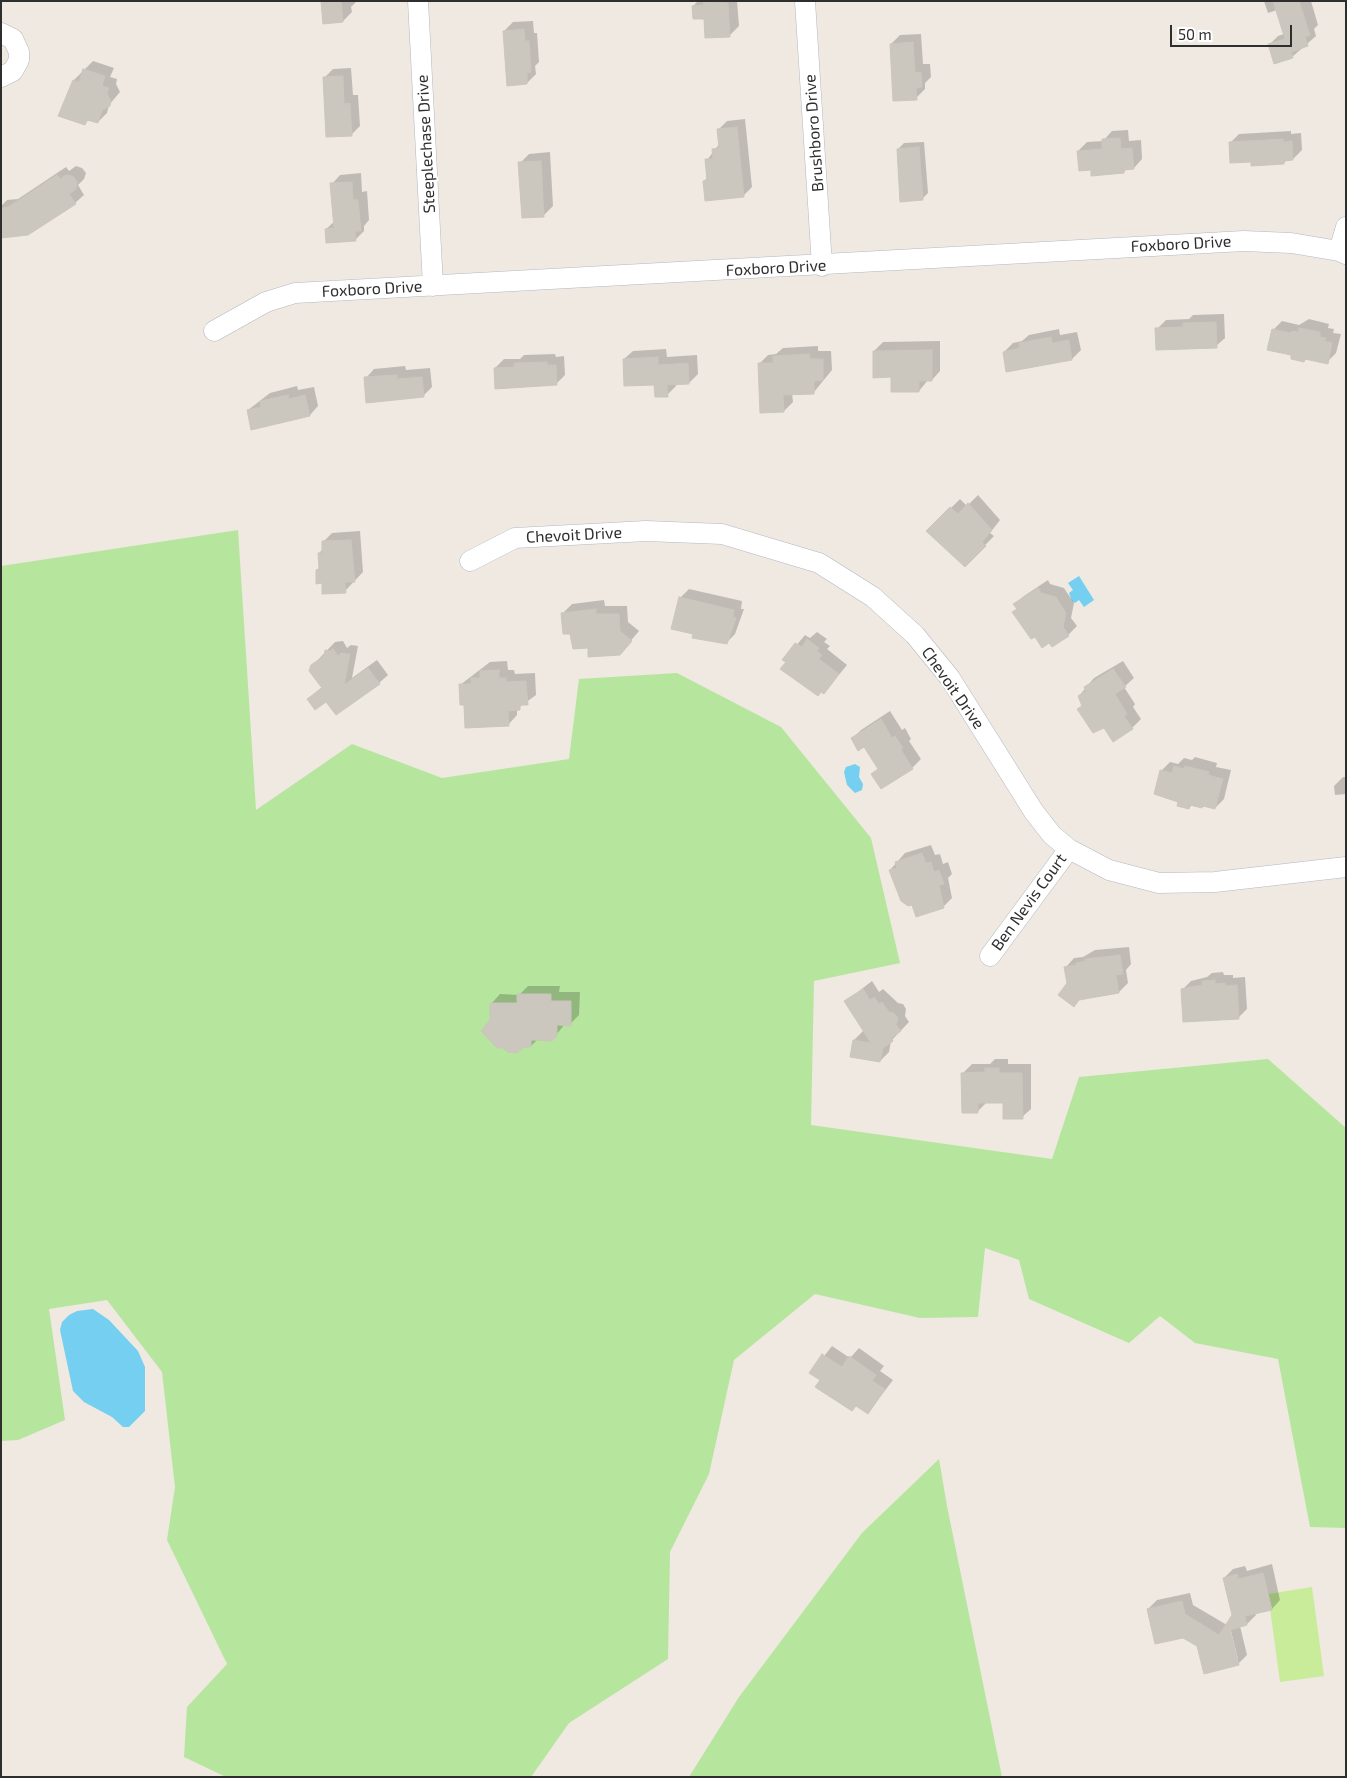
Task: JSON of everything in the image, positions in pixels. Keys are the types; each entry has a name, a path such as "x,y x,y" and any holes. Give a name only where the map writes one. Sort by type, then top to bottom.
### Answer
{"street":[{"name":"Steeplechase Drive","path":"418,1 433,286"},
{"name":"Brushboro Drive","path":"806,1 822,266"},
{"path":"1,33 13,39 19,52 19,60 13,71 1,77"},
{"path":"1342,252 1346,227"},
{"name":"Foxboro Drive","path":"214,331 266,302 294,293 822,266 1244,241 1291,243 1342,252"},
{"name":"Chevoit Drive","path":"470,561 515,538 646,531 722,534 819,563 873,597 915,635 950,678 1034,812 1052,835 1069,849 1109,870 1159,883 1215,882 1346,866"},
{"name":"Ben Nevis Court","path":"990,956 1069,849"}],"green space":[{"path":"238,530 256,810 352,744 442,778 569,759 579,679 677,673 781,727 871,838 900,963 814,981 811,1125 1052,1159 1079,1077 1268,1059 1346,1128 1346,1528 1310,1527 1278,1359 1195,1343 1160,1316 1129,1343 1029,1299 1019,1260 985,1248 978,1317 920,1318 815,1294 734,1360 709,1474 670,1552 668,1659 569,1723 531,1777 226,1777 184,1757 187,1707 227,1664 167,1540 175,1487 162,1372 107,1300 49,1309 65,1420 18,1440 1,1441 1,566"},
{"path":"939,1459 1002,1777 689,1777 739,1697 862,1533"},
{"path":"1312,1587 1324,1676 1280,1682 1268,1594"}],"water":[{"path":"1079,576 1094,600 1084,607 1079,600 1075,603 1072,601 1069,593 1073,590 1068,583"},
{"path":"855,764 860,767 859,777 863,784 862,790 855,793 847,785 844,772 846,767"},
{"path":"93,1309 109,1320 138,1351 145,1367 145,1411 129,1427 123,1427 112,1417 84,1402 73,1391 60,1330 62,1322 69,1315 77,1311"}],"building":[{"path":"321,1 341,1 343,22 323,24"},
{"path":"703,1 728,3 730,37 705,38 704,19 693,19 692,6 703,5"},
{"path":"1273,1 1299,1 1310,35 1305,37 1308,46 1291,52 1293,58 1274,64 1268,44 1285,39"},
{"path":"524,29 525,41 529,41 531,72 527,73 527,84 507,86 503,31"},
{"path":"913,42 915,73 921,72 922,87 916,88 917,100 893,101 890,44"},
{"path":"83,69 105,76 102,86 109,88 107,94 111,101 110,106 102,110 98,123 87,120 85,125 58,116 73,80 79,82"},
{"path":"343,76 344,104 350,103 352,136 326,137 323,77"},
{"path":"737,127 744,197 705,201 703,181 707,180 705,159 713,159 712,149 719,148 717,129"},
{"path":"1120,138 1121,149 1132,148 1134,169 1124,170 1124,173 1091,176 1091,170 1079,171 1077,151 1102,149 1102,139"},
{"path":"1283,139 1283,142 1292,141 1293,160 1284,161 1284,164 1251,166 1251,162 1230,163 1229,142"},
{"path":"919,147 923,200 900,202 897,149"},
{"path":"541,161 544,217 522,218 518,162"},
{"path":"57,175 60,179 66,175 73,176 77,182 76,189 69,194 76,204 28,235 1,238 1,208 8,207"},
{"path":"352,182 353,200 358,200 361,231 355,231 356,241 326,243 325,229 334,228 330,183"},
{"path":"1216,322 1217,348 1156,350 1155,328 1183,327 1183,323"},
{"path":"1299,328 1320,332 1320,337 1326,338 1325,341 1332,343 1328,364 1305,359 1304,362 1291,359 1291,355 1267,350 1272,329 1291,333 1292,331 1298,332"},
{"path":"1051,337 1052,343 1069,340 1072,360 1006,372 1003,352 1020,348 1019,343"},
{"path":"932,350 932,381 919,381 919,392 891,392 891,377 873,378 873,351"},
{"path":"809,354 810,359 823,359 823,380 814,381 814,394 783,395 784,412 760,413 758,363 773,363 773,356"},
{"path":"658,357 658,365 688,363 689,384 667,385 668,397 655,397 654,385 624,386 623,359"},
{"path":"547,362 547,365 556,365 557,385 495,389 494,368 514,367 514,363"},
{"path":"397,375 397,379 422,377 424,397 366,403 364,377"},
{"path":"288,395 289,399 305,395 310,416 251,430 247,410 261,407 260,401"},
{"path":"968,503 992,530 982,542 986,546 965,567 926,531 950,507 958,514"},
{"path":"351,540 355,582 345,582 346,593 322,594 322,583 316,584 316,570 319,569 318,553 322,553 322,541"},
{"path":"1038,588 1041,593 1056,597 1066,613 1063,627 1069,636 1052,647 1049,643 1042,648 1035,637 1031,639 1012,612 1017,609 1013,604"},
{"path":"679,597 734,610 733,617 736,618 727,644 692,638 693,634 671,629"},
{"path":"596,609 596,614 619,614 620,631 632,641 620,655 588,657 588,648 573,649 570,634 563,634 561,613"},
{"path":"807,639 819,648 817,651 822,655 819,659 839,674 824,694 821,692 818,696 780,669 786,662 782,660 795,643 802,647"},
{"path":"333,649 338,656 341,653 350,654 344,685 368,668 380,684 336,715 326,702 315,710 307,699 322,688 309,671 311,665 324,656 325,650 330,651"},
{"path":"1113,669 1126,687 1115,694 1127,714 1124,716 1133,729 1113,742 1104,728 1093,733 1077,709 1082,706 1078,696 1086,691 1084,687"},
{"path":"499,670 499,678 506,678 506,682 526,681 528,705 520,705 520,710 508,711 509,726 465,728 464,705 460,705 459,684 471,684 471,678 480,678 480,671"},
{"path":"881,719 892,738 895,736 903,748 901,750 913,769 881,789 871,774 878,769 864,747 858,751 851,738"},
{"path":"1174,766 1184,769 1185,766 1209,772 1208,775 1223,779 1215,809 1190,805 1189,809 1177,806 1178,802 1154,794 1160,770 1172,773"},
{"path":"922,853 926,863 931,862 934,872 939,870 944,884 939,885 944,908 916,917 912,905 908,906 901,901 889,870 897,868 895,862"},
{"path":"1120,955 1123,974 1116,975 1119,993 1079,1000 1074,1007 1058,995 1067,983 1064,967 1076,965 1076,963 1085,961 1085,959"},
{"path":"1215,980 1215,984 1225,983 1225,986 1237,985 1239,1019 1183,1022 1181,989 1202,985 1202,981"},
{"path":"863,989 870,1000 874,997 879,1004 882,1002 889,1012 894,1013 898,1018 896,1025 901,1031 891,1038 893,1041 883,1048 880,1062 850,1057 853,1040 871,1043 844,1001"},
{"path":"517,994 551,994 551,1001 571,1001 571,1026 557,1025 557,1036 552,1041 531,1040 531,1047 524,1047 517,1053 497,1048 481,1031 490,1020 490,1003 517,1003"},
{"path":"985,1068 999,1068 999,1073 1022,1073 1023,1119 1003,1119 1003,1103 978,1103 978,1113 962,1113 961,1073 985,1072"},
{"path":"822,1354 842,1367 849,1356 876,1375 872,1381 885,1389 868,1414 856,1406 852,1411 815,1387 820,1380 809,1373"},
{"path":"1263,1573 1272,1610 1245,1616 1247,1625 1230,1630 1239,1665 1204,1674 1197,1646 1183,1638 1155,1644 1147,1609 1182,1601 1185,1614 1219,1635 1232,1615 1223,1578 1237,1574 1238,1579"}]}
